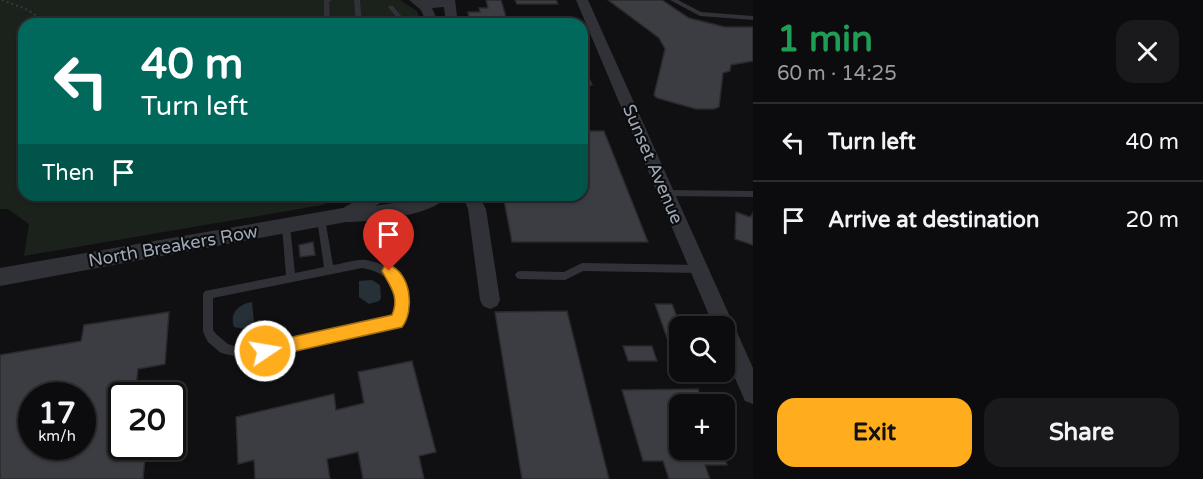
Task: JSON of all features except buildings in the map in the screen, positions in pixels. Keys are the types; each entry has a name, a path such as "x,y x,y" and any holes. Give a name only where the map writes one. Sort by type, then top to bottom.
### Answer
{"street":[{"name":"Sunset Avenue","path":"582,0 719,316"},
{"path":"419,3 449,2 452,18"},
{"path":"419,3 432,18"},
{"name":"North Breakers Row","path":"346,215 370,201"},
{"name":"North Breakers Row","path":"0,277 321,219 346,215 372,215 417,206 426,201"},
{"path":"473,201 477,209 490,300"},
{"name":"Sunset Avenue","path":"735,352 753,393"}],"lane":[{"path":"327,18 326,1 328,0"},
{"path":"357,0 358,18"},
{"path":"673,0 700,14 753,18"},
{"path":"391,7 400,18"},
{"path":"666,192 753,194"},
{"path":"321,219 329,271"},
{"path":"286,226 291,278"},
{"path":"362,264 376,265 389,271 394,276 403,299 401,316 388,324 253,352 225,349 212,338 208,331 208,294 329,271 362,264"},
{"path":"520,275 565,276 582,267 699,269"}],"path":[{"path":"2,0 28,10 40,18"}],"shaded area":[{"path":"0,0 400,0 417,11 420,18 18,18 18,201 334,201 322,205 24,256 29,224 8,209 0,209"},
{"path":"372,280 380,285 381,298 369,304 359,297 359,281"},
{"path":"252,302 254,322 244,329 234,327 233,317 236,310"}],"route":[{"path":"265,351 396,321 401,316 403,299 394,276 389,271"}]}
